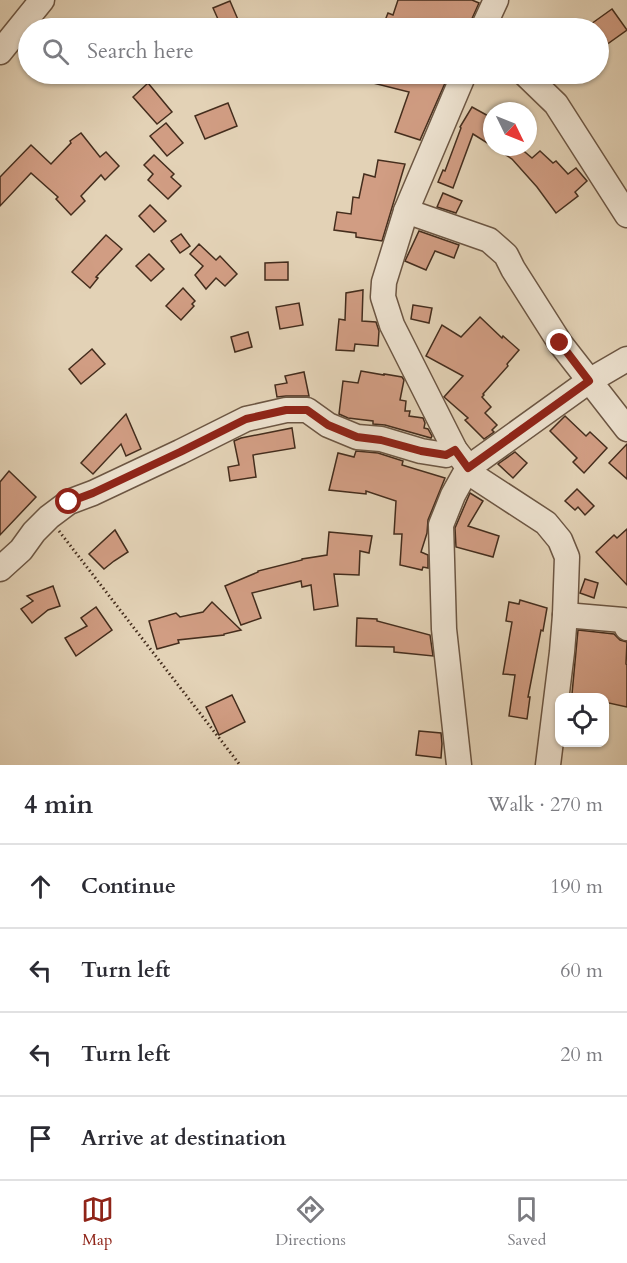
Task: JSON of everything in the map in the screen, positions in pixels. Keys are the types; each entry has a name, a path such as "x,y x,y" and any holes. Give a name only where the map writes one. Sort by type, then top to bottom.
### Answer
{"street":[{"path":"27,18 42,0"},
{"path":"488,18 496,0"},
{"path":"0,52 18,30"},
{"path":"460,84 406,211 384,282 383,297 392,325 461,459 477,478 546,523 560,540 567,557 562,652 548,765"},
{"path":"535,84 556,104 627,215"},
{"path":"406,211 489,240 506,255 560,343 627,429"},
{"path":"459,765 444,628 441,525 453,495 461,459 627,359"},
{"path":"0,569 21,550 34,532 69,502 169,458 246,419 286,410 307,410 328,425 357,437 381,440 461,459"},
{"path":"565,615 623,620 627,628"}],"path":[{"path":"49,518 240,765"}],"building":[{"path":"398,0 472,0 479,3 472,18 386,18 388,13 393,15"},
{"path":"230,1 237,18 218,18 213,8"},
{"path":"612,9 627,30 609,43 609,18 599,18"},
{"path":"149,84 172,112 157,124 133,97"},
{"path":"377,84 445,84 420,140 395,132 409,92"},
{"path":"228,103 237,126 205,139 195,116"},
{"path":"472,107 483,113 483,140 473,134 453,188 438,182 443,170 445,171 460,127"},
{"path":"166,123 183,143 167,156 150,136"},
{"path":"81,133 100,157 106,152 119,166 105,180 101,175 81,196 85,201 71,215 56,199 58,197 31,173 0,206 0,177 31,145 51,164 71,143 70,141"},
{"path":"540,151 553,163 556,161 568,174 576,168 587,181 575,192 578,196 556,213 507,156 530,156 532,158"},
{"path":"154,155 174,174 171,177 181,186 168,199 148,180 153,174 144,165"},
{"path":"378,160 405,164 382,241 356,237 356,233 334,230 337,212 351,214 353,197 359,198 364,174 375,177"},
{"path":"443,193 462,201 456,213 437,207"},
{"path":"150,205 166,221 154,232 139,216"},
{"path":"419,231 459,245 454,258 435,251 426,270 405,261"},
{"path":"181,234 190,246 180,253 171,241"},
{"path":"106,235 122,249 96,277 98,278 90,288 72,272"},
{"path":"199,244 216,260 220,256 237,274 225,286 216,278 206,289 195,275 203,266 190,254"},
{"path":"149,254 164,269 151,281 136,266"},
{"path":"288,262 288,280 265,280 265,263"},
{"path":"183,288 195,301 192,304 194,306 181,320 166,306"},
{"path":"363,290 362,321 376,322 379,331 378,346 355,344 354,351 336,350 339,319 345,320 346,293"},
{"path":"299,303 303,325 280,329 276,307"},
{"path":"413,305 432,308 429,323 411,319"},
{"path":"480,317 502,338 503,336 519,350 483,394 482,397 491,407 485,413 497,425 492,430 494,432 484,439 465,420 468,418 444,397 463,376 426,356 442,325 461,337"},
{"path":"248,332 252,347 235,352 231,337"},
{"path":"92,349 105,364 81,384 69,369"},
{"path":"361,371 402,377 404,380 400,400 406,401 405,411 410,411 409,416 423,418 424,428 428,429 431,438 385,425 373,424 373,421 348,418 339,414 343,381 358,383"},
{"path":"304,372 309,396 277,397 275,385 287,383 285,376"},
{"path":"126,414 141,449 126,456 121,444 93,474 81,463"},
{"path":"565,416 586,436 590,432 607,448 584,473 573,462 577,458 550,431"},
{"path":"292,428 295,448 253,455 256,477 230,481 228,467 239,465 234,441"},
{"path":"627,444 627,479 609,463"},
{"path":"356,451 378,453 403,461 402,465 445,478 428,520 427,533 421,552 428,555 428,568 423,567 422,570 400,565 402,534 394,534 396,501 366,491 366,494 329,490 338,453 354,457"},
{"path":"515,452 527,463 513,478 498,464"},
{"path":"9,471 36,497 0,535 0,482"},
{"path":"577,489 594,506 585,515 578,507 575,510 565,501"},
{"path":"470,493 483,501 468,526 499,536 493,557 456,547 455,528"},
{"path":"627,529 627,585 596,552 614,535 617,538"},
{"path":"115,530 128,552 104,569 89,554"},
{"path":"329,532 372,536 369,553 360,551 359,575 334,574 338,606 314,610 311,585 302,587 301,581 252,593 261,618 241,625 225,586 258,571 327,555"},
{"path":"585,579 598,583 594,598 580,593"},
{"path":"53,586 60,606 48,610 32,623 21,609 33,601 27,596"},
{"path":"520,600 547,608 528,697 530,697 527,719 509,716 515,675 503,674 512,622 506,621 509,602 519,604"},
{"path":"212,602 241,630 224,635 178,640 179,643 157,649 149,621 176,613 180,617 203,612"},
{"path":"96,607 112,630 76,656 65,638 87,626 81,618"},
{"path":"357,618 377,619 377,621 430,635 433,656 394,652 394,647 356,646"},
{"path":"578,630 614,634 620,640 627,642 627,707 609,703 609,693 572,693"},
{"path":"232,695 245,722 219,735 206,707"},
{"path":"419,731 441,733 441,758 416,755"}],"route":[{"path":"69,502 93,493 246,419 286,410 307,410 328,425 357,437 381,440 446,455 455,450 468,468 589,381 560,343"}]}
